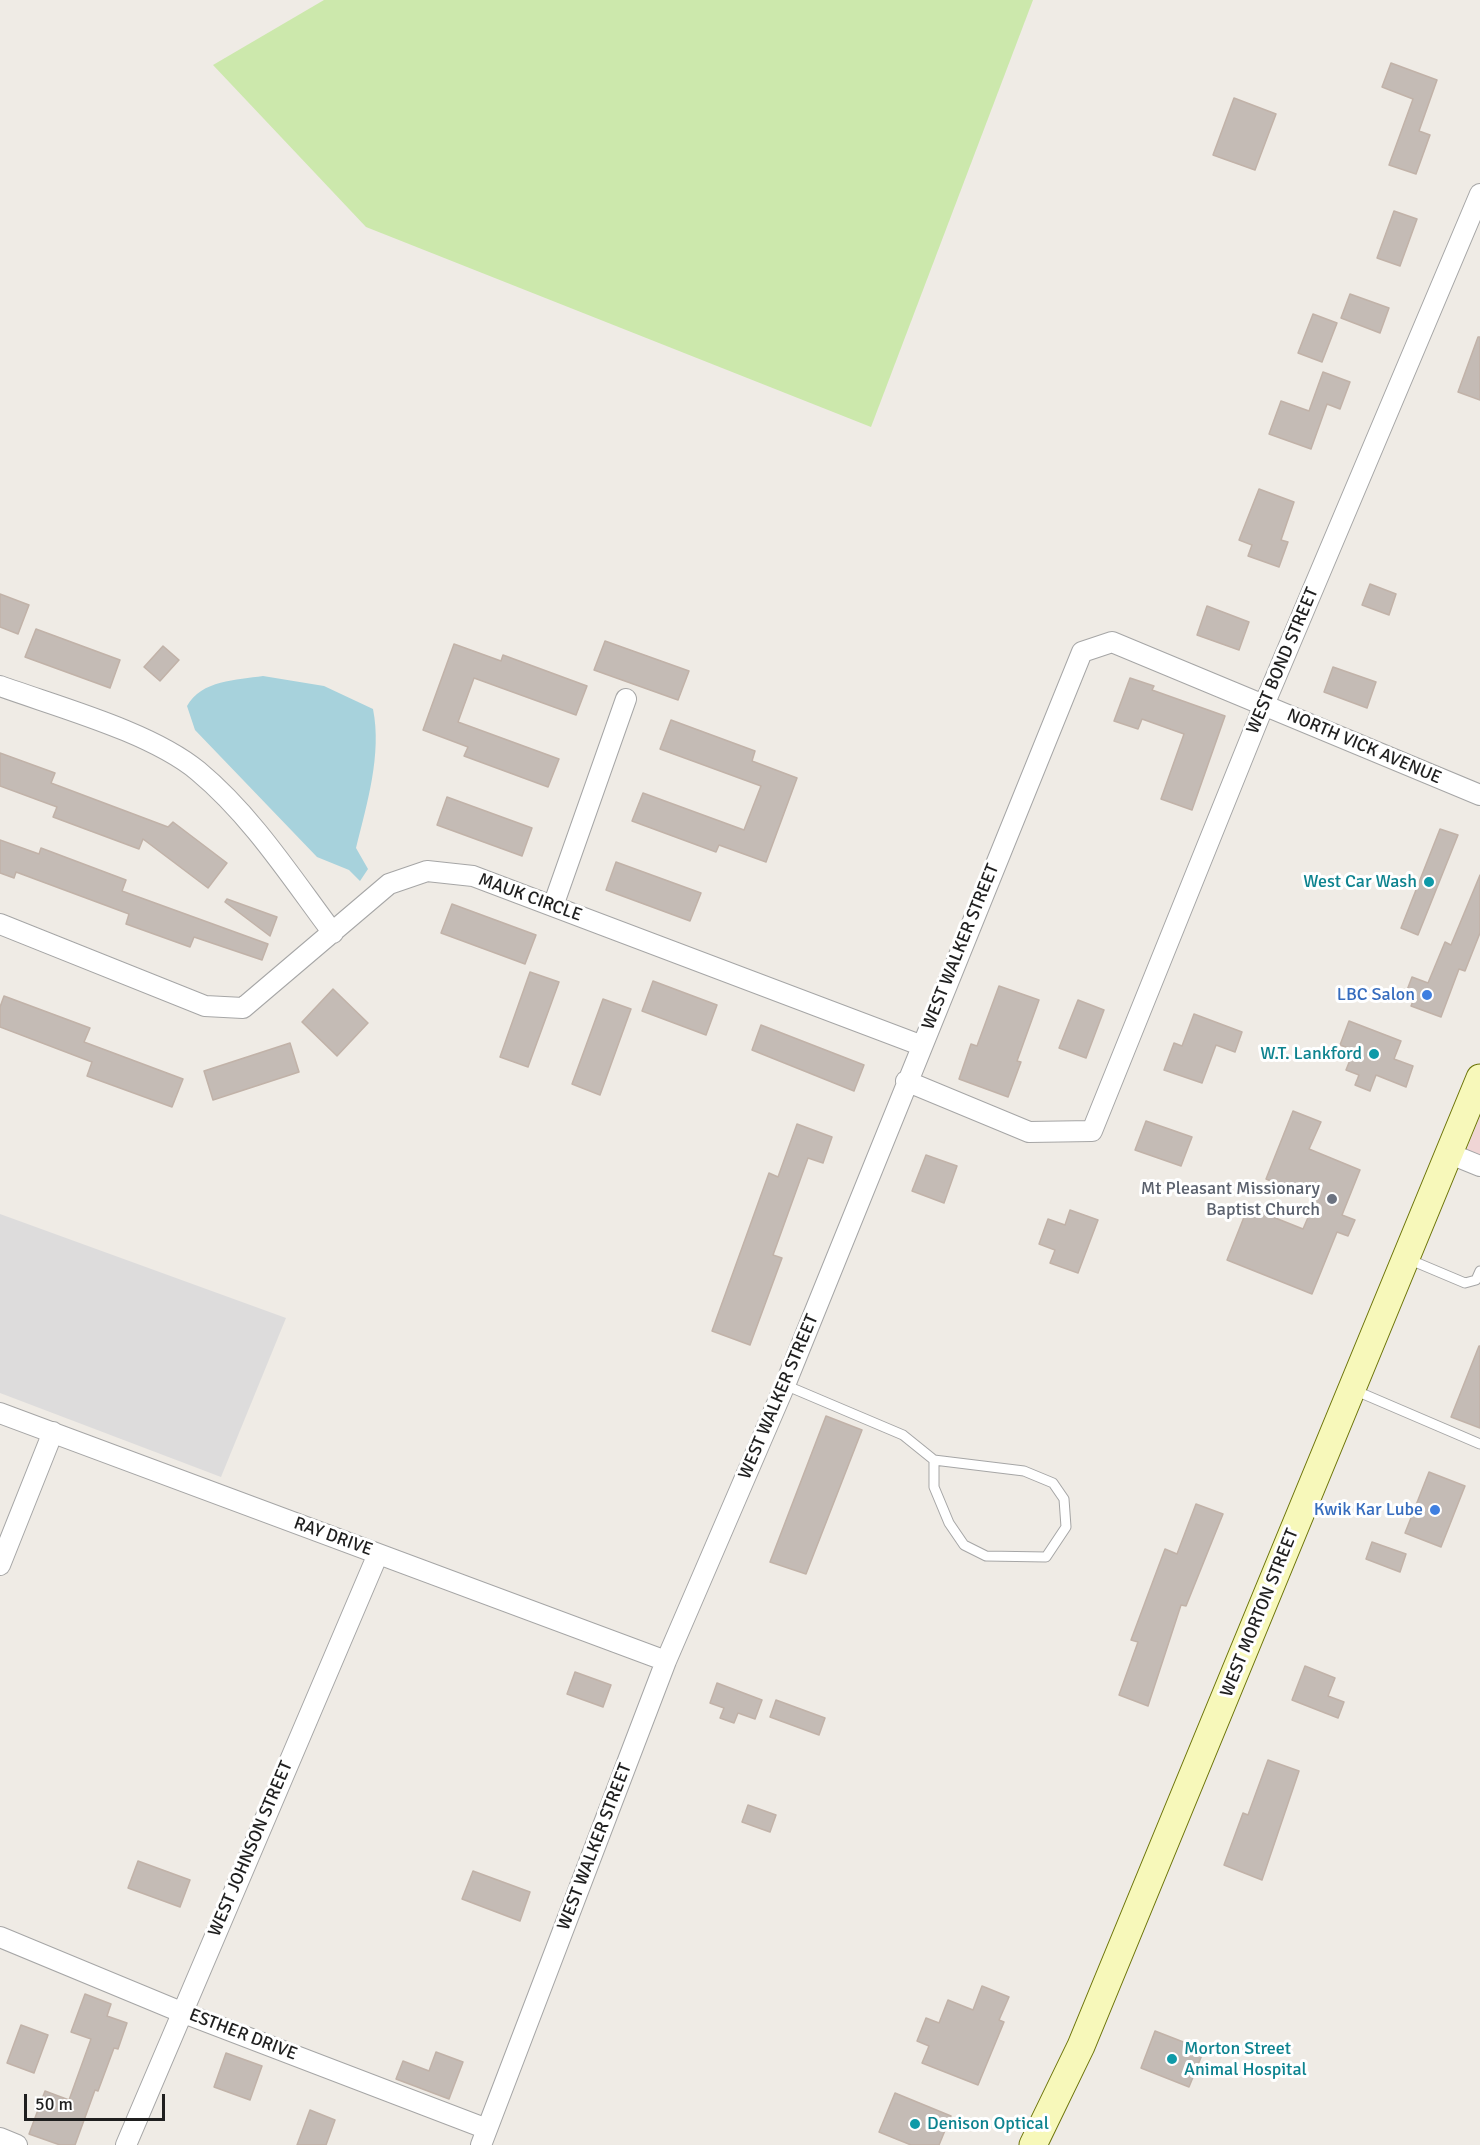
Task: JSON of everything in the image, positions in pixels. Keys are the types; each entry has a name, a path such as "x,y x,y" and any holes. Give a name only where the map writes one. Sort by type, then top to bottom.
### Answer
{"main road":[{"name":"WEST MORTON STREET","path":"1033,2145 1081,2046 1480,1078"}],"street":[{"name":"WEST BOND STREET","path":"906,1081 1029,1132 1092,1131 1264,705 1480,194"},
{"name":"NORTH VICK AVENUE","path":"1082,652 1112,642 1480,795"},
{"name":"WEST WALKER STREET","path":"484,2137 666,1662 785,1385 920,1045 1082,652"},
{"path":"0,686 139,737 196,769 238,808 333,933"},
{"path":"553,906 626,699"},
{"name":"MAUK CIRCLE","path":"0,924 205,1006 243,1008 389,884 427,871 473,876 920,1045"},
{"path":"1449,1153 1480,1166"},
{"name":"RAY DRIVE","path":"0,1413 666,1662"},
{"path":"0,1565 53,1432"},
{"name":"WEST JOHNSON STREET","path":"126,2145 378,1554"},
{"name":"ESTHER DRIVE","path":"0,1937 484,2137"},
{"path":"0,2138 17,2145"}],"lane":[{"path":"1406,1258 1465,1283 1476,1280 1480,1271"},
{"path":"785,1385 903,1435 934,1460 1024,1471 1053,1483 1064,1499 1065,1527 1046,1557 986,1556 964,1545 949,1522 934,1487 934,1460"},
{"path":"1352,1389 1480,1444"}],"shaded area":[{"path":"1480,1116 1480,1156 1466,1151"},
{"path":"0,1214 286,1318 221,1477 0,1393"}],"green space":[{"path":"324,0 1033,0 871,427 366,227 213,65"}],"water":[{"path":"263,676 324,686 373,709 376,744 372,779 356,848 368,869 360,881 349,870 317,857 195,730 187,706 193,697 210,686 220,683"}],"building":[{"path":"1391,63 1437,80 1419,131 1430,135 1416,174 1389,165 1413,99 1382,87"},
{"path":"1234,98 1276,114 1255,170 1213,155"},
{"path":"1394,211 1417,219 1400,266 1377,258"},
{"path":"1350,294 1389,308 1380,333 1341,318"},
{"path":"1313,314 1337,323 1322,362 1298,353"},
{"path":"1478,337 1480,337 1480,400 1458,392"},
{"path":"1323,372 1350,382 1340,409 1327,404 1311,449 1269,434 1281,401 1309,411"},
{"path":"1259,489 1294,502 1281,540 1288,542 1279,567 1248,556 1252,545 1239,540"},
{"path":"1370,584 1396,594 1389,615 1362,605"},
{"path":"0,594 29,605 18,634 0,627"},
{"path":"1207,606 1249,622 1239,650 1197,635"},
{"path":"36,629 120,660 110,688 25,657"},
{"path":"605,641 689,671 678,700 594,670"},
{"path":"454,644 501,661 503,655 587,686 576,715 474,678 458,722 559,759 548,787 464,756 468,747 423,730"},
{"path":"163,646 179,660 160,681 144,667"},
{"path":"1333,667 1376,682 1367,708 1324,692"},
{"path":"1130,678 1154,686 1152,690 1225,716 1192,810 1161,799 1184,734 1142,719 1138,729 1114,721"},
{"path":"671,720 755,751 752,761 797,778 766,862 719,845 716,852 632,821 643,793 744,830 761,786 660,749"},
{"path":"0,753 55,773 51,783 168,827 173,822 227,863 208,888 143,839 139,849 53,817 57,807 0,786"},
{"path":"447,797 532,828 522,856 437,825"},
{"name":"West Car Wash","path":"1440,829 1458,835 1418,935 1401,928"},
{"path":"0,840 39,854 41,848 126,880 122,891 268,944 262,960 194,937 190,947 126,924 129,914 16,872 14,878 0,873"},
{"path":"616,862 701,893 690,921 606,890"},
{"path":"1480,875 1480,933 1465,971 1459,969 1441,1017 1411,1006 1413,1001 1404,998 1412,977 1428,983 1445,942 1451,945"},
{"path":"227,899 277,917 270,936 225,902"},
{"path":"452,904 536,935 525,964 441,933"},
{"path":"530,972 559,982 528,1067 500,1057"},
{"path":"653,981 717,1005 706,1035 642,1011"},
{"path":"999,986 1039,1000 1017,1061 1021,1062 1008,1097 959,1079 971,1044 977,1046"},
{"path":"333,989 368,1023 337,1056 302,1022"},
{"path":"4,996 90,1028 84,1042 183,1079 172,1107 87,1076 92,1062 0,1027 0,1007"},
{"path":"603,999 631,1009 600,1095 572,1084"},
{"path":"1078,1000 1104,1010 1086,1058 1059,1048"},
{"path":"1194,1014 1242,1032 1235,1052 1216,1045 1202,1083 1164,1070 1174,1043 1182,1046"},
{"name":"W.T. Lankford","path":"1349,1021 1401,1041 1394,1059 1413,1066 1406,1087 1376,1075 1370,1091 1355,1085 1359,1075 1346,1070 1354,1050 1340,1045"},
{"path":"761,1025 864,1065 854,1091 752,1050"},
{"path":"290,1043 299,1072 213,1100 204,1071"},
{"name":"Mt Pleasant Missionary Baptist Church","path":"1293,1111 1321,1122 1309,1149 1360,1170 1342,1215 1355,1220 1348,1236 1337,1232 1312,1294 1227,1260 1248,1207 1303,1229 1316,1199 1266,1179"},
{"path":"1146,1121 1192,1137 1181,1166 1135,1150"},
{"path":"797,1124 832,1137 823,1163 808,1158 773,1255 782,1258 750,1345 712,1331 769,1173 778,1177"},
{"path":"926,1155 957,1166 944,1203 912,1191"},
{"path":"1070,1210 1098,1220 1078,1273 1050,1263 1055,1250 1039,1244 1048,1219 1065,1225"},
{"path":"1480,1346 1480,1428 1451,1417"},
{"path":"826,1416 862,1430 806,1574 770,1562"},
{"name":"Kwik Kar Lube","path":"1429,1472 1465,1486 1441,1547 1405,1533"},
{"path":"1196,1504 1223,1514 1186,1606 1181,1605 1148,1706 1119,1695 1138,1642 1131,1640 1165,1549 1177,1554"},
{"path":"1372,1542 1406,1554 1400,1572 1366,1559"},
{"path":"1305,1666 1335,1678 1328,1696 1344,1702 1338,1718 1292,1700"},
{"path":"575,1672 611,1685 603,1707 567,1694"},
{"path":"717,1683 762,1700 755,1719 738,1713 734,1723 720,1718 724,1708 710,1703"},
{"path":"776,1700 825,1718 819,1735 770,1717"},
{"path":"1268,1760 1299,1771 1262,1880 1224,1865 1243,1813 1248,1815"},
{"path":"748,1805 776,1815 770,1832 742,1822"},
{"path":"138,1861 190,1880 180,1907 128,1888"},
{"path":"473,1871 530,1892 520,1921 462,1899"},
{"path":"982,1986 1009,1997 999,2020 1004,2022 978,2085 922,2063 929,2046 917,2041 926,2018 939,2023 948,2000 973,2010"},
{"path":"85,1994 111,2004 107,2016 127,2023 118,2049 114,2048 98,2091 95,2090 75,2145 60,2145 29,2134 45,2091 69,2100 91,2039 71,2032"},
{"path":"21,2025 48,2035 34,2073 7,2063"},
{"name":"Morton Street Animal Hospital","path":"1155,2031 1204,2050 1189,2087 1141,2068"},
{"path":"436,2052 463,2062 449,2099 396,2079 403,2061 429,2071"},
{"path":"226,2053 262,2066 250,2100 214,2087"},
{"name":"Denison Optical","path":"895,2093 951,2116 939,2145 911,2145 879,2132"},
{"path":"310,2110 335,2120 326,2145 297,2145"}],"place":[{"name":"West Car Wash","path":"1429,882"},
{"name":"LBC Salon","path":"1427,995"},
{"name":"W.T. Lankford","path":"1374,1054"},
{"name":"Mt Pleasant Missionary Baptist Church","path":"1332,1199"},
{"name":"Kwik Kar Lube","path":"1435,1510"},
{"name":"Morton Street Animal Hospital","path":"1172,2059"},
{"name":"Denison Optical","path":"915,2124"}]}
